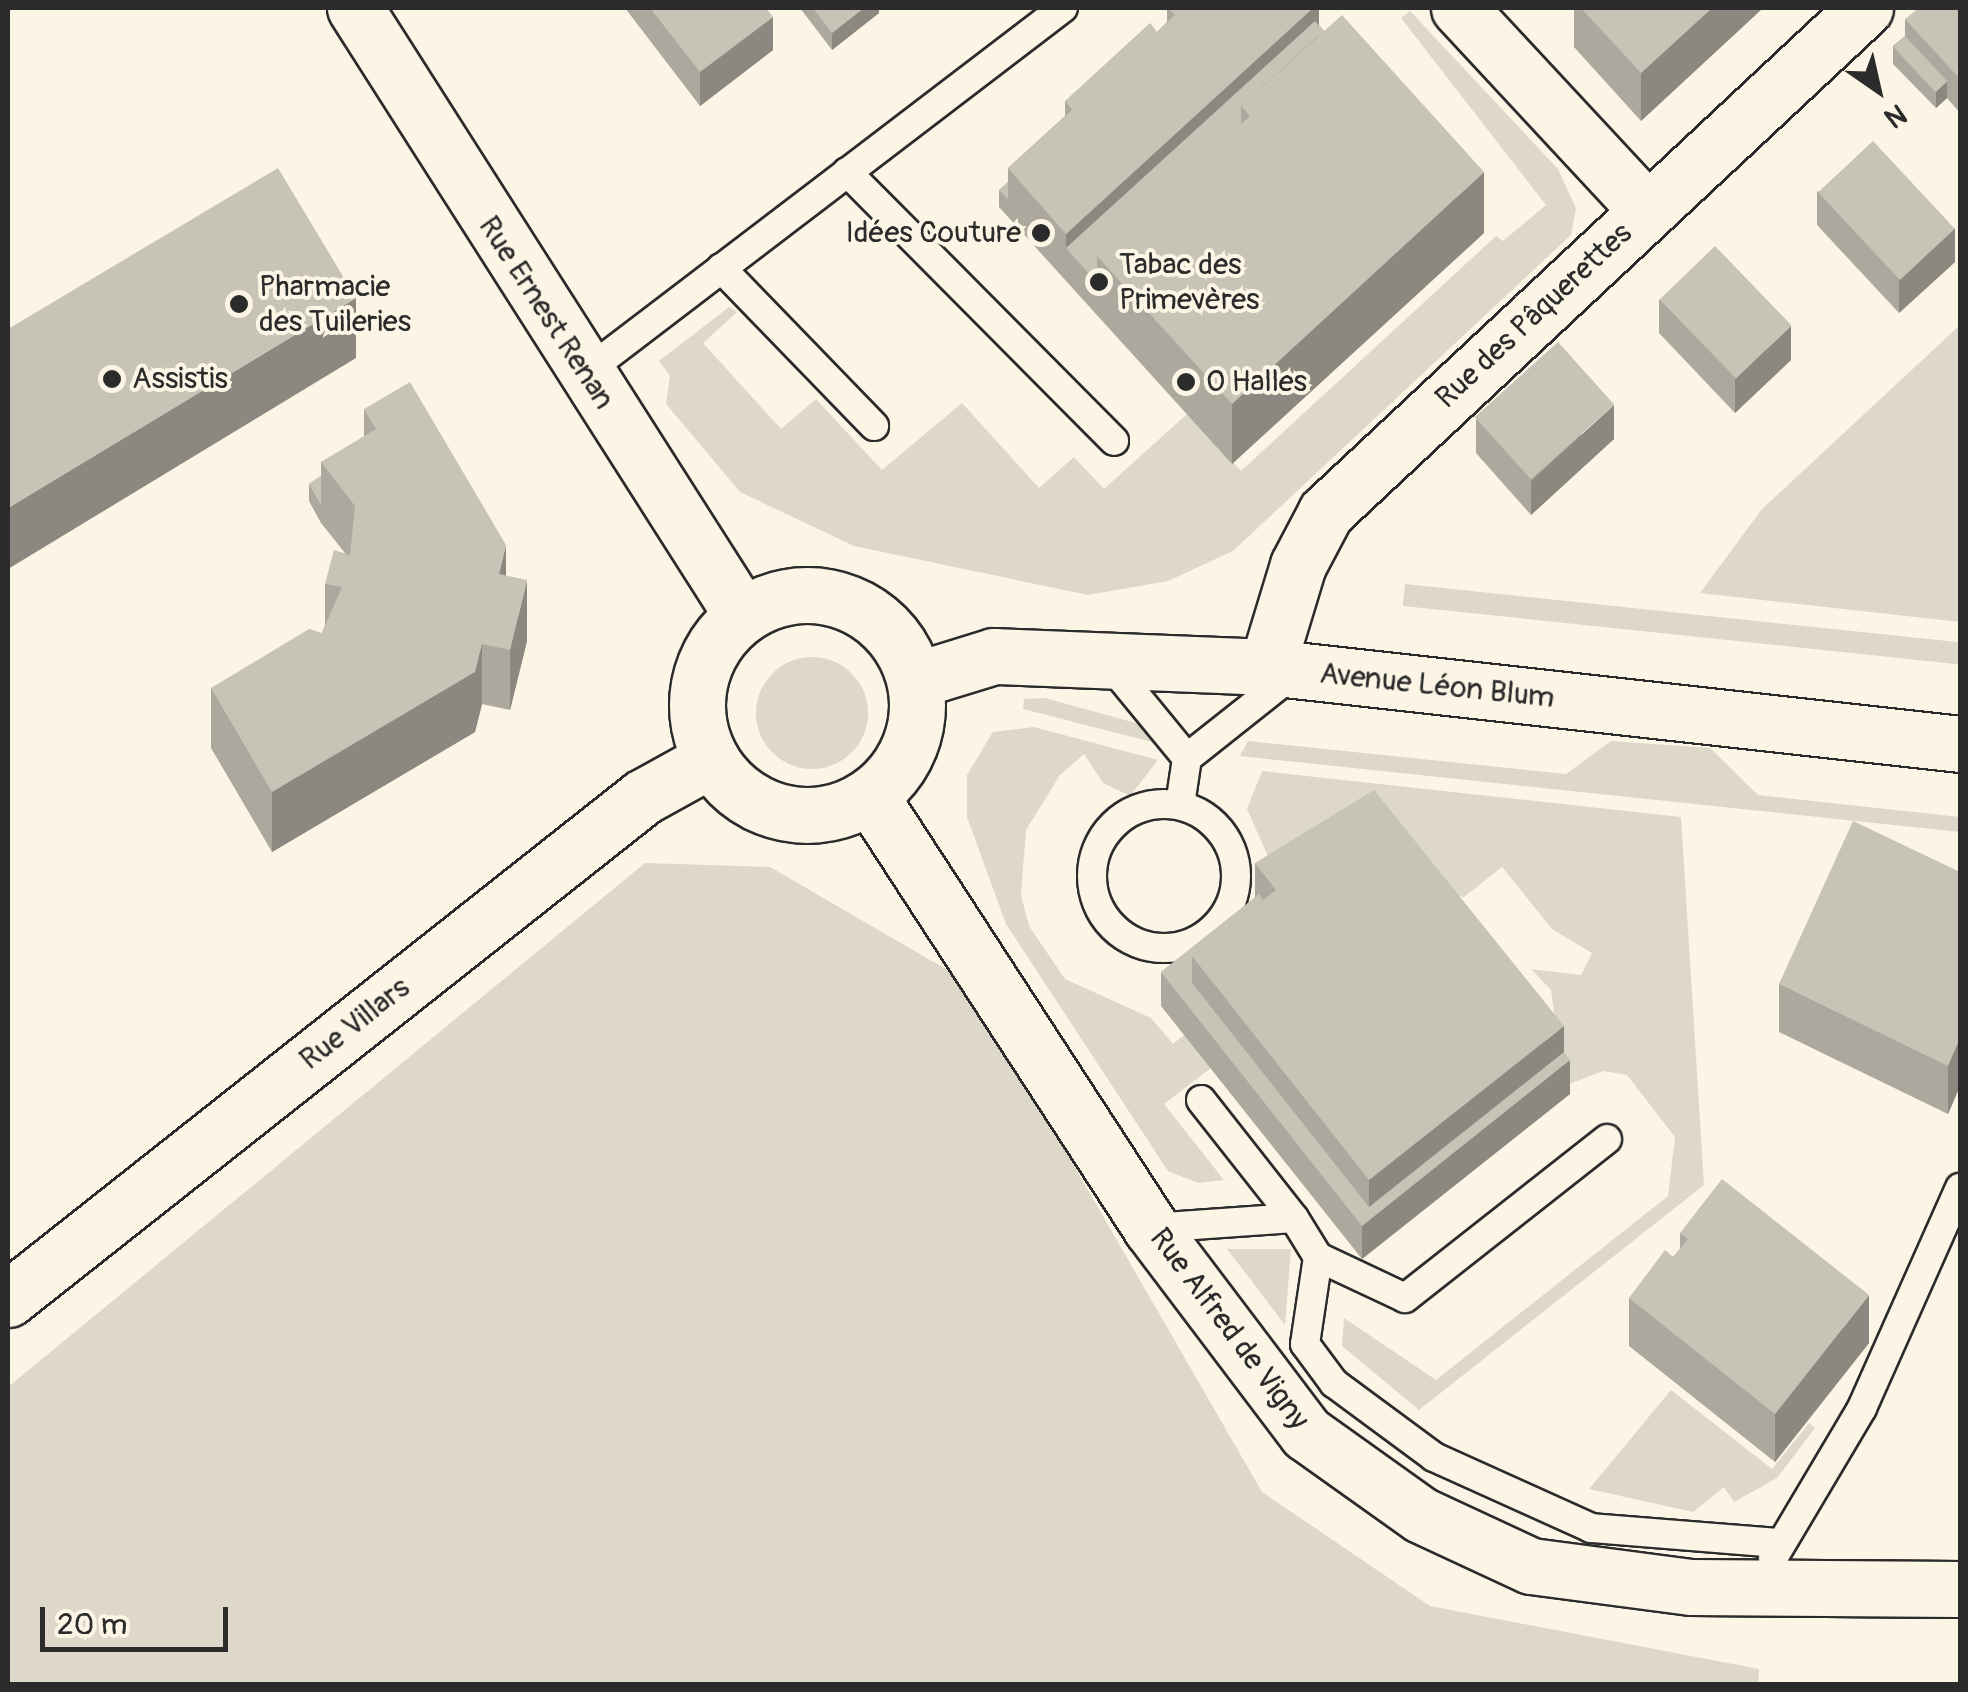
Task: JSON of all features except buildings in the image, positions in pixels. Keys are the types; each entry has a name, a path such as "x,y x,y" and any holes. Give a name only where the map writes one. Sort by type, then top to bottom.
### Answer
{"street":[{"name":"Rue Ernest Renan","path":"355,8 742,615"},
{"path":"1459,8 1647,210"},
{"name":"Rue des Pâquerettes","path":"1282,668 1298,565 1326,512 1865,8"},
{"path":"775,598 846,600 902,646 916,680 910,744 870,796 801,816 765,807 710,760 699,730 703,666 742,615 775,598"},
{"name":"Avenue Léon Blum","path":"916,680 994,656 1282,668 1960,744"},
{"name":"Rue Villars","path":"8,1298 643,797 710,760"},
{"name":"Rue Alfred de Vigny","path":"870,796 1150,1228 1306,1433 1420,1515 1531,1566 1771,1566 1960,1589"}],"lane":[{"path":"586,372 1063,8"},
{"path":"847,172 1114,440"},
{"path":"721,268 874,426"},
{"path":"1106,659 1187,758"},
{"path":"1180,805 1187,758 1282,668"},
{"path":"1180,805 1227,841 1232,900 1202,938 1155,948 1113,928 1099,909 1093,864 1100,841 1134,810 1180,805"},
{"path":"1201,1100 1294,1218 1318,1257 1405,1298 1607,1140"},
{"path":"1318,1257 1305,1344 1334,1383 1434,1457 1590,1528 1771,1566 1862,1408 1960,1188"},
{"path":"1150,1228 1294,1218"}],"shaded area":[{"path":"1410,11 1558,169 1576,208 1571,235 1233,551 1168,581 1088,595 854,546 740,492 666,404 670,376 659,361 729,307 737,312 703,343 781,429 816,399 882,470 962,403 1039,488 1074,457 1104,489 1187,414 1241,471 1496,236 1503,241 1546,205 1401,18"},
{"path":"1960,325 1960,622 1700,593 1762,509"},
{"path":"1405,584 1960,642 1958,664 1403,606"},
{"path":"812,657 833,661 851,674 864,692 868,713 864,734 851,752 833,765 812,769 791,765 773,752 760,734 756,713 760,692 773,674 791,661"},
{"path":"1045,698 1143,725 1160,744 1023,709 1024,699"},
{"path":"1034,727 1158,760 1130,796 1103,783 1084,754 1060,775 1026,830 1021,895 1029,926 1065,979 1151,1018 1173,1044 1197,1024 1224,1058 1164,1104 1224,1180 1198,1183 1168,1171 1006,924 967,817 967,775 993,732"},
{"path":"1248,741 1566,774 1611,741 1710,748 1758,795 1960,817 1960,832 1240,756"},
{"path":"1262,771 1681,817 1704,1185 1419,1410 1342,1346 1344,1318 1436,1380 1668,1196 1675,1137 1627,1075 1603,1071 1564,1086 1551,990 1531,969 1581,975 1592,953 1552,929 1502,867 1464,897 1269,859 1247,809"},
{"path":"645,863 770,867 968,982 1262,1492 1430,1606 1759,1669 1758,1684 8,1684 8,1387"},
{"path":"1227,1249 1291,1249 1285,1325 1251,1280"},
{"path":"1671,1390 1772,1469 1809,1423 1815,1428 1777,1478 1734,1502 1724,1487 1693,1512 1589,1489"}],"place":[{"name":"Idées Couture","path":"1041,233"},
{"name":"Tabac des Primevères","path":"1099,282"},
{"name":"Pharmacie des Tuileries","path":"239,304"},
{"name":"Assistis","path":"112,379"},
{"name":"O Halles","path":"1186,382"}]}
